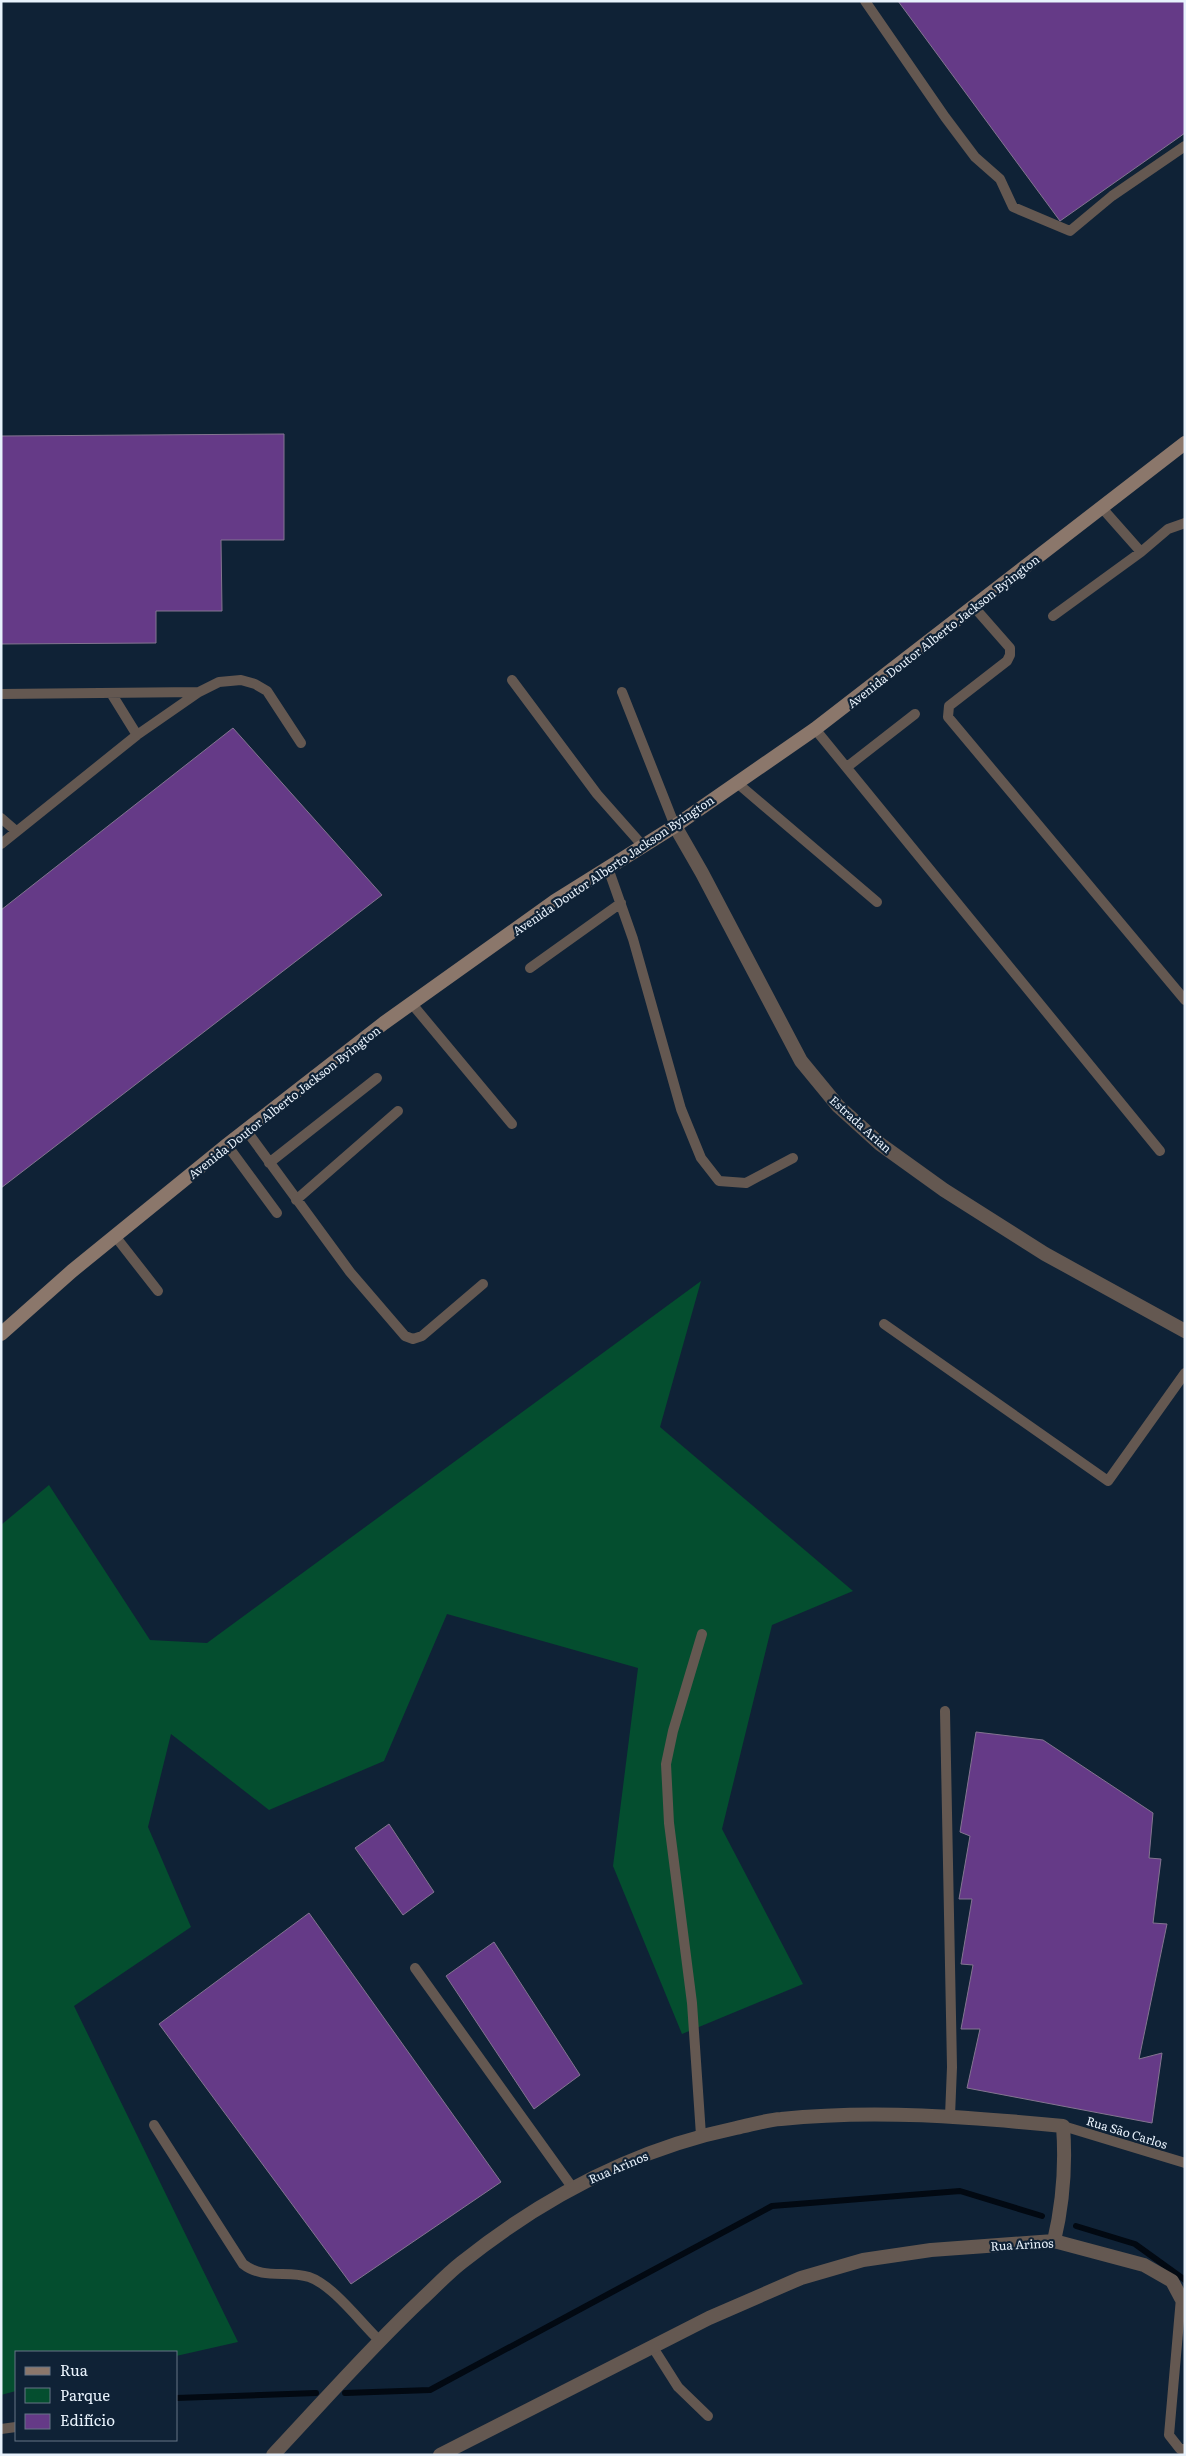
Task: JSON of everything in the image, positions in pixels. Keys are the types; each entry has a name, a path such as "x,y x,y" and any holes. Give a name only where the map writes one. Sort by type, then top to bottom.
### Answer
{"main road":[{"name":"Avenida Doutor Alberto Jackson Byington","path":"1,1334 115,1236 227,1145 412,1004 555,901 675,826 815,729 1185,443"}],"street":[{"name":"Estrada Arian","path":"675,826 801,1060 838,1106 880,1144 944,1190 1045,1254 1185,1331"},
{"name":"Rua Arinos","path":"273,2455 380,2341 460,2263 536,2209 572,2187 632,2160 701,2135 779,2119 849,2114 950,2116 1063,2126"},
{"path":"1054,2241 1060,2216 1064,2177 1063,2126"},
{"name":"Rua Arinos","path":"440,2455 652,2346 801,2278 863,2260 930,2250 1054,2241 1144,2265 1172,2281 1181,2298"}],"lane":[{"path":"865,1 975,157 1000,179 1013,207 1070,231 1112,196 1185,146"},
{"path":"1102,508 1141,552"},
{"path":"1053,616 1141,552 1168,529 1185,523"},
{"path":"974,606 1010,648 1010,655 1007,661 949,706 948,716 1185,1000"},
{"path":"1,844 137,735 200,692 220,682 241,680 255,684 267,691 301,743"},
{"path":"512,680 597,794 643,846"},
{"path":"1,694 200,692"},
{"path":"622,692 675,826"},
{"path":"111,693 137,735"},
{"path":"847,767 915,714"},
{"path":"815,729 1160,1151"},
{"path":"736,782 877,902"},
{"path":"1,818 16,831"},
{"path":"608,868 621,903 681,1109 701,1158 719,1180 746,1183 793,1158"},
{"path":"530,968 621,903"},
{"path":"412,1004 512,1124"},
{"path":"269,1163 377,1078"},
{"path":"296,1200 398,1111"},
{"path":"246,1130 350,1272 409,1338 422,1336 483,1284"},
{"path":"227,1145 277,1213"},
{"path":"115,1236 158,1290"},
{"path":"884,1324 1108,1481 1185,1373"},
{"path":"701,2135 692,2003 668,1823 666,1764 673,1731 702,1634"},
{"path":"945,1711 951,2057 950,2116"},
{"path":"415,1968 572,2187"},
{"path":"154,2125 243,2264 255,2272 302,2276 324,2284 380,2341"},
{"name":"Rua São Carlos","path":"1063,2126 1185,2162"},
{"path":"1181,2298 1169,2436 1180,2449 1185,2450"},
{"path":"652,2346 678,2387 708,2416"},
{"path":"1,2429 15,2427"}],"green space":[{"path":"701,1281 660,1427 853,1591 772,1625 722,1829 803,1984 682,2034 613,1866 638,1668 447,1614 384,1761 269,1810 171,1734 148,1827 191,1927 74,2006 238,2342 178,2356 178,2351 15,2351 15,2391 1,2395 1,1525 49,1485 150,1640 207,1643"}],"building":[{"path":"898,1 1185,1 1185,133 1060,221"},
{"path":"284,434 284,540 221,540 222,611 156,611 156,643 1,644 1,436"},
{"path":"233,728 382,895 1,1188 1,910"},
{"path":"976,1732 1043,1740 1153,1813 1149,1858 1161,1859 1153,1923 1167,1924 1139,2059 1162,2053 1152,2123 967,2088 980,2029 961,2029 973,1965 961,1964 972,1899 959,1899 970,1836 960,1832"},
{"path":"389,1824 434,1892 403,1915 355,1848"},
{"path":"309,1913 501,2182 351,2284 159,2024"},
{"path":"494,1942 580,2075 534,2109 446,1976"}],"waterway":[{"path":"345,2393 430,2390 772,2206 960,2191 1042,2216"},
{"path":"1076,2226 1135,2244 1185,2280"},
{"path":"178,2398 316,2393"}]}
